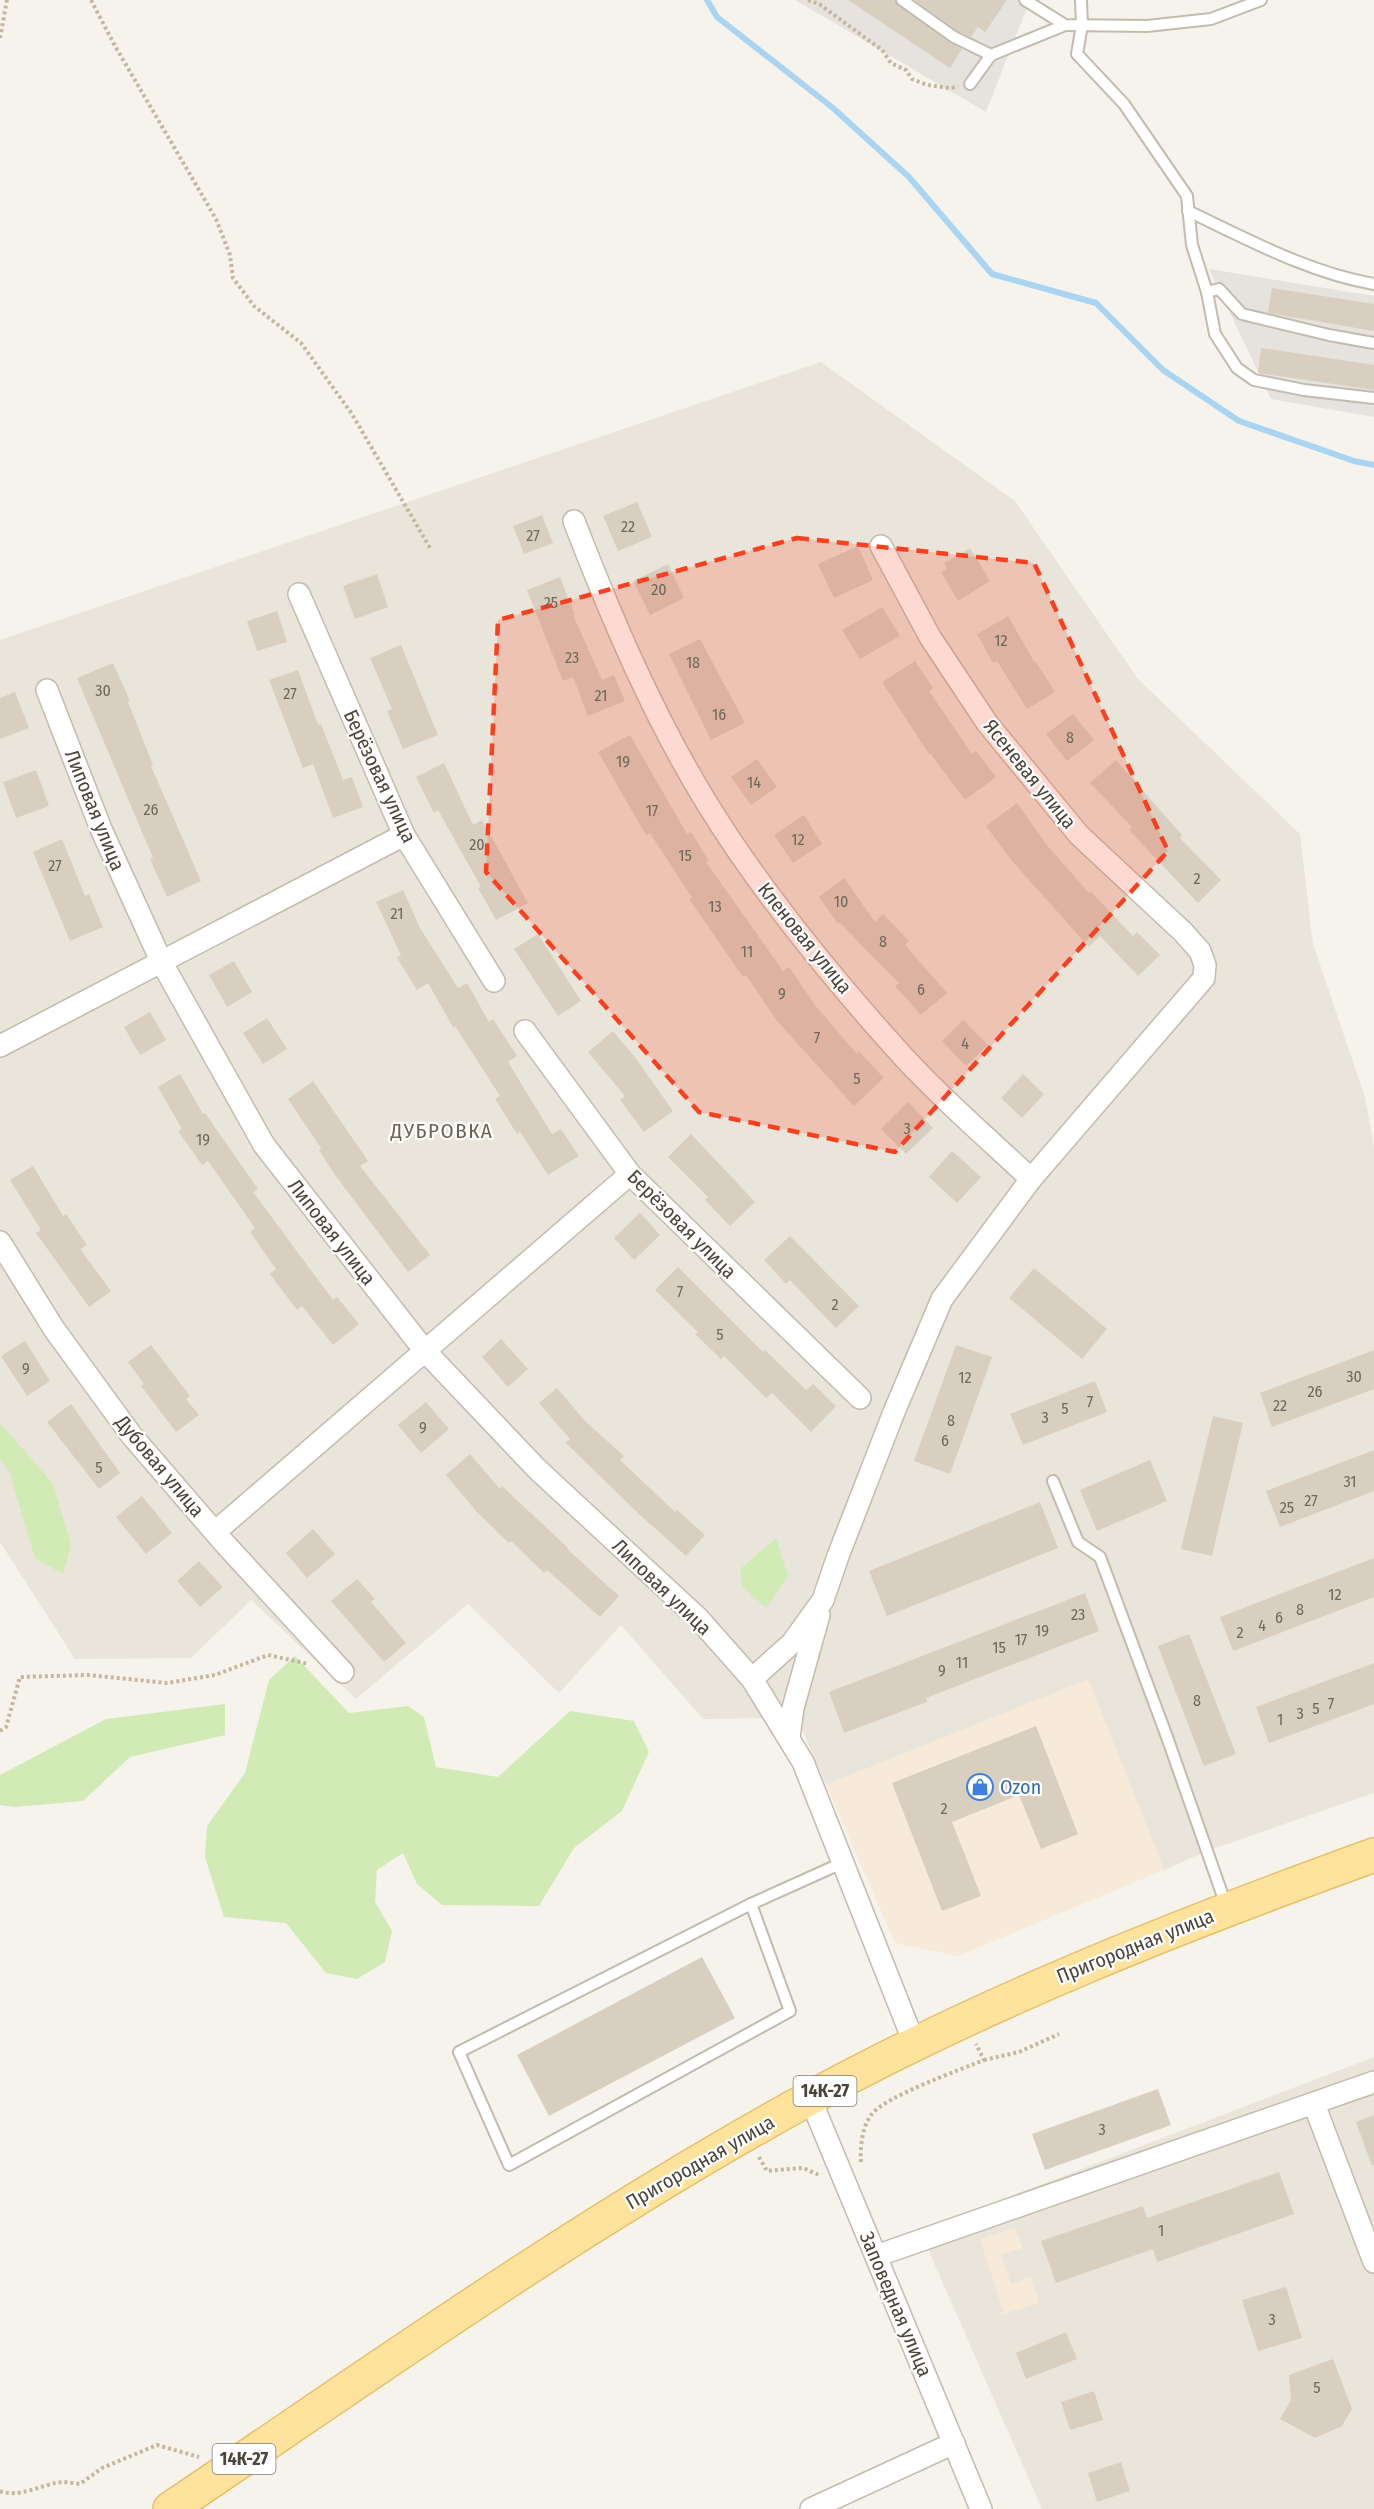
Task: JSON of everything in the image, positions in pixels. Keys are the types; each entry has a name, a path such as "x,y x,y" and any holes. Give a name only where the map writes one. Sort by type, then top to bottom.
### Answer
{"main road":[{"name":"Пригородная улица","path":"170,2509 622,2207 810,2098 1029,1990 1227,1908 1374,1855"}],"street":[{"name":"Кленовая улица","path":"574,521 608,609 658,716 707,804 767,893 891,1043 1031,1179"},
{"name":"Ясеневая улица","path":"881,546 930,637 987,723 1079,835 1183,932 1200,951 1205,965 1204,978 1031,1179"},
{"name":"Берёзовая улица","path":"299,594 404,836 494,981"},
{"name":"Липовая улица","path":"47,690 101,829 162,963 264,1145 425,1351 537,1469 698,1618 752,1679 803,1762 915,2045"},
{"path":"0,1046 404,836"},
{"name":"Берёзовая улица","path":"525,1031 630,1174 860,1398"},
{"path":"215,1532 630,1174"},
{"path":"789,1737 793,1708 838,1556 894,1412 942,1299 1031,1179"},
{"name":"Дубовая улица","path":"0,1242 54,1329 132,1436 215,1532 344,1672"},
{"path":"752,1679 792,1643 824,1600"},
{"path":"876,2256 1374,2082"},
{"name":"Заповедная улица","path":"810,2098 981,2509"},
{"path":"1314,2104 1374,2262"},
{"path":"811,2509 954,2443"}],"lane":[{"path":"902,0 954,37 991,55"},
{"path":"1025,0 1065,26"},
{"path":"1081,0 1082,25 1077,54 1124,104 1187,196 1192,245 1207,292 1215,334 1237,368 1254,380 1304,390 1374,398"},
{"path":"970,84 991,55 1065,26 1147,26 1211,19 1261,0"},
{"path":"1188,211 1267,249 1352,280 1374,284"},
{"path":"1207,292 1219,289 1242,314 1329,335 1374,343"},
{"path":"1053,1481 1078,1542 1100,1557 1227,1908"},
{"path":"751,1904 790,2011 509,2164 459,2052 751,1904 842,1863"}],"path":[{"path":"0,38 7,0"},
{"path":"91,0 115,46 216,219 230,255 233,278 254,306 301,343 352,414 430,548"},
{"path":"808,0 819,4 882,50 891,63 906,70 912,79 949,88 970,84"},
{"path":"0,1731 6,1727 20,1677 88,1675 166,1683 215,1675 268,1655 344,1672"},
{"path":"965,2021 984,2060"},
{"path":"746,2135 767,2171 802,2168 836,2185 866,2174 861,2161 861,2139 872,2114 897,2096 984,2060 1019,2052 1059,2034"},
{"path":"0,2491 6,2493 31,2490 58,2482 80,2484 102,2468 157,2445 200,2458"}],"highlighted area":[{"path":"797,538 1034,563 1168,851 895,1152 699,1112 486,872 498,620"}],"shaded area":[{"path":"795,0 1030,0 986,112"},
{"path":"1209,269 1374,296 1374,417 1271,399"},
{"path":"821,362 1015,501 1138,679 1300,834 1313,944 1365,1097 1374,1147 1374,1793 1207,1851 1164,1870 1088,1680 826,1785 797,1718 703,1719 621,1625 559,1693 468,1604 356,1699 251,1600 191,1658 75,1659 0,1542 0,640"},
{"path":"1088,1679 1164,1870 958,1956 895,1943 826,1785"},
{"path":"1374,2057 1374,2509 1042,2509 920,2231"},
{"path":"1015,2228 1022,2248 1001,2255 1011,2284 1031,2277 1039,2303 1004,2314 980,2239"}],"green space":[{"path":"0,1423 53,1484 71,1544 63,1574 35,1558 9,1471 0,1459"},
{"path":"776,1538 788,1576 766,1608 742,1586 740,1569"},
{"path":"295,1656 349,1713 408,1706 424,1717 436,1767 498,1777 570,1711 634,1721 649,1752 622,1811 574,1848 539,1906 442,1905 417,1884 403,1853 377,1870 375,1902 392,1931 385,1962 357,1979 326,1973 286,1923 224,1917 205,1857 207,1826 245,1773 269,1680"},
{"path":"225,1704 225,1735 130,1757 83,1801 14,1807 0,1805 0,1775 106,1719"}],"building":[{"path":"848,0 895,0 898,6 962,49 950,68"},
{"path":"915,0 1007,0 985,32 978,27 971,37 958,31"},
{"path":"1272,288 1374,304 1374,331 1268,313"},
{"path":"1261,348 1374,365 1374,390 1258,373"},
{"path":"637,502 652,537 618,551 603,516"},
{"path":"542,515 553,543 524,554 513,526"},
{"path":"858,546 873,580 834,598 818,564"},
{"path":"970,548 990,581 958,601 941,572 947,569 944,563"},
{"path":"668,564 684,598 650,615 633,581"},
{"path":"377,574 388,607 355,619 343,586"},
{"path":"560,577 575,615 573,615 602,680 614,675 625,701 588,716 573,677 563,681 527,590"},
{"path":"882,607 900,636 860,659 842,630"},
{"path":"277,611 287,642 257,651 247,621"},
{"path":"1008,616 1055,692 1027,709 997,661 993,663 977,634"},
{"path":"700,639 745,723 711,740 669,654"},
{"path":"401,645 438,735 403,749 387,711 392,709 370,658"},
{"path":"915,661 933,688 929,691 972,754 976,751 996,777 965,800 929,754 882,682"},
{"path":"113,663 130,701 128,702 153,765 151,766 201,881 167,897 150,859 153,858 77,678"},
{"path":"298,670 318,725 321,724 343,780 352,777 363,807 333,818 313,764 303,768 269,680"},
{"path":"15,692 29,728 0,739 0,698"},
{"path":"1073,714 1094,740 1067,761 1046,734"},
{"path":"630,735 687,834 691,832 709,861 706,862 783,971 789,967 815,1005 857,1054 859,1051 884,1078 854,1106 777,1021 746,975 743,977 689,899 692,898 650,833 646,835 598,752"},
{"path":"757,759 777,787 751,805 731,777"},
{"path":"1116,760 1182,835 1180,838 1221,880 1198,903 1129,830 1132,827 1090,783"},
{"path":"444,763 473,825 482,820 528,903 496,920 478,888 481,887 438,810 434,813 416,777"},
{"path":"36,770 49,806 16,818 3,782"},
{"path":"1017,803 1046,844 1089,893 1091,892 1133,936 1137,932 1160,955 1138,976 1100,936 1089,947 1012,861 986,826"},
{"path":"804,815 822,844 793,863 774,835"},
{"path":"62,839 85,896 89,894 103,927 70,941 33,852"},
{"path":"844,878 875,922 883,914 909,941 905,945 947,993 921,1015 895,986 899,983 840,923 838,924 819,897"},
{"path":"403,890 420,928 458,988 467,983 489,1022 493,1019 517,1056 508,1062 552,1134 561,1129 579,1156 548,1175 520,1132 517,1134 495,1099 500,1096 455,1026 453,1027 428,983 417,990 397,958 401,955 376,902"},
{"path":"538,934 581,1001 558,1016 514,949"},
{"path":"234,961 252,992 227,1007 209,975"},
{"path":"150,1012 166,1040 140,1055 124,1027"},
{"path":"267,1018 287,1049 263,1064 243,1033"},
{"path":"963,1020 988,1045 966,1066 942,1041"},
{"path":"613,1031 673,1111 644,1132 620,1100 625,1096 588,1052"},
{"path":"180,1074 203,1114 205,1113 258,1189 253,1192 333,1300 337,1297 359,1324 333,1345 302,1306 297,1310 270,1274 276,1269 250,1232 255,1228 208,1161 202,1165 178,1131 182,1129 158,1087"},
{"path":"1023,1074 1044,1094 1022,1118 1001,1098"},
{"path":"313,1081 368,1161 360,1166 430,1255 408,1272 335,1175 319,1150 321,1148 288,1099"},
{"path":"908,1102 933,1128 906,1154 881,1129"},
{"path":"691,1134 755,1202 730,1226 705,1200 708,1197 668,1157"},
{"path":"952,1151 981,1177 957,1203 929,1177"},
{"path":"33,1166 63,1216 66,1214 87,1245 80,1249 111,1291 89,1307 36,1233 41,1230 10,1180"},
{"path":"640,1213 660,1235 634,1260 614,1238"},
{"path":"790,1236 859,1306 836,1328 790,1280 786,1284 764,1260"},
{"path":"678,1267 763,1352 765,1350 806,1390 813,1384 836,1406 811,1432 772,1393 766,1398 724,1356 721,1359 695,1334 698,1332 655,1290"},
{"path":"1034,1268 1107,1329 1082,1359 1009,1298"},
{"path":"501,1339 528,1369 508,1387 482,1357"},
{"path":"25,1341 50,1381 27,1396 1,1356"},
{"path":"151,1345 190,1396 186,1399 199,1415 176,1432 141,1386 144,1384 128,1362"},
{"path":"956,1345 992,1357 950,1474 914,1461"},
{"path":"1374,1350 1374,1389 1272,1427 1260,1393"},
{"path":"1095,1381 1107,1412 1023,1445 1010,1414"},
{"path":"557,1388 586,1422 624,1456 620,1460 675,1512 677,1510 705,1535 686,1556 566,1443 570,1439 539,1403"},
{"path":"426,1402 449,1429 421,1453 398,1425"},
{"path":"71,1404 120,1473 99,1489 47,1422"},
{"path":"1213,1416 1243,1423 1212,1556 1181,1549"},
{"path":"1374,1450 1374,1491 1280,1527 1266,1491"},
{"path":"470,1454 500,1489 502,1486 619,1596 600,1617 547,1570 544,1573 511,1541 509,1543 477,1512 446,1475"},
{"path":"1150,1460 1167,1501 1097,1531 1080,1490"},
{"path":"142,1496 172,1533 146,1554 116,1517"},
{"path":"1040,1502 1058,1548 887,1616 869,1571"},
{"path":"313,1529 335,1554 307,1578 286,1553"},
{"path":"1374,1558 1374,1597 1233,1651 1220,1617"},
{"path":"199,1561 223,1587 200,1607 177,1581"},
{"path":"357,1579 375,1599 371,1602 406,1643 384,1662 331,1601"},
{"path":"1085,1593 1099,1631 926,1698 927,1702 844,1733 829,1692"},
{"path":"1189,1634 1236,1754 1204,1766 1158,1646"},
{"path":"1374,1663 1374,1704 1269,1743 1256,1707"},
{"path":"1036,1726 1078,1834 1041,1849 1019,1795 952,1822 981,1896 942,1911 892,1783"},
{"path":"702,1957 735,2018 549,2116 517,2055"},
{"path":"1158,2089 1171,2125 1045,2170 1032,2134"},
{"path":"1374,2115 1374,2165 1372,2166 1356,2122"},
{"path":"1279,2172 1294,2214 1157,2262 1153,2249 1056,2283 1041,2241 1143,2206 1147,2218"},
{"path":"1286,2287 1302,2338 1258,2351 1242,2300"},
{"path":"1066,2332 1077,2359 1026,2379 1016,2353"},
{"path":"1333,2359 1352,2409 1342,2426 1315,2438 1280,2419 1291,2400 1289,2375"},
{"path":"1094,2391 1103,2420 1070,2430 1061,2402"},
{"path":"1121,2462 1130,2491 1097,2502 1088,2473"}],"waterway":[{"path":"707,0 717,17 833,108 909,177 992,274 1096,303 1163,370 1239,421 1354,461 1374,465"}],"place":[{"name":"Ozon","path":"980,1787"}],"district":[{"name":"ДУБРОВКА","path":"442,1131"}]}
